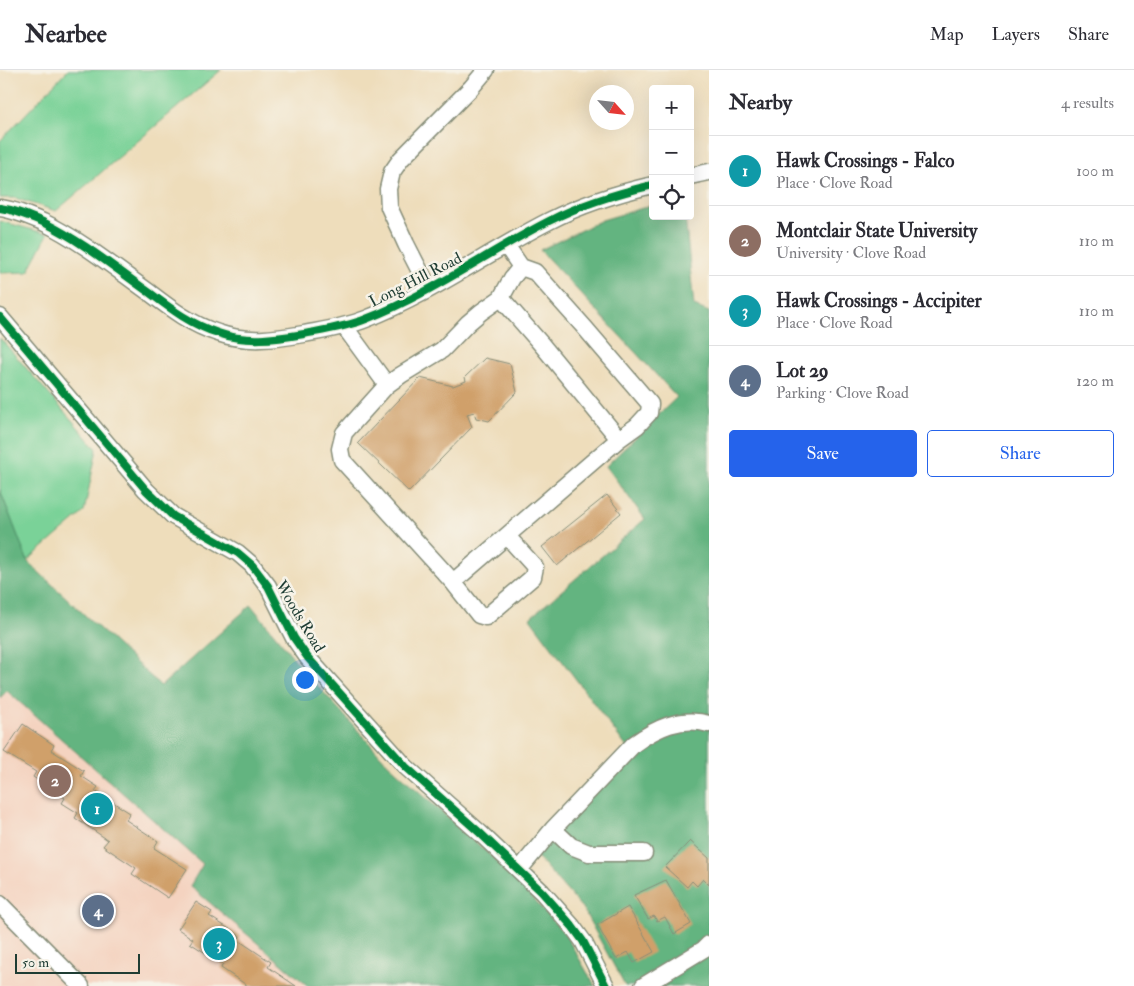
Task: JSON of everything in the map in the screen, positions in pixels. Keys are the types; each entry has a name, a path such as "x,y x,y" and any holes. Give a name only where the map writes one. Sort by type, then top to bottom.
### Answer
{"street":[{"path":"429,289 389,207 388,189 392,172 401,158 471,88 486,70"},
{"path":"694,175 709,172"},
{"name":"Long Hill Road","path":"0,208 26,215 56,229 86,247 175,312 196,325 219,334 261,340 280,339 344,326 397,307 551,220 623,192 649,186"},
{"path":"453,582 618,440 637,426 649,413 650,404 586,328 535,272 521,268 506,245"},
{"path":"508,536 535,567 533,577 486,617 479,614 453,582 342,460 340,449 344,433 387,385 442,350 468,323 501,298 512,278 521,268"},
{"path":"501,298 542,345 618,440"},
{"name":"Woods Road","path":"0,317 146,490 173,516 238,553 252,565 268,586 294,638 308,658 406,767 542,892 583,941 606,986"},
{"path":"344,326 387,385"},
{"path":"520,870 553,829 634,744 649,733 678,722 702,722 709,724"},
{"path":"553,829 572,846 589,853 644,853"},
{"path":"0,904 81,986"},
{"path":"643,986 704,949 709,944"}],"shaded area":[{"path":"7,690 203,864 190,886 308,986 0,986 0,698"}],"green space":[{"path":"68,70 221,70 56,211 15,198 0,198 0,141"},
{"path":"649,206 649,220 685,220 694,306 709,312 709,986 625,986 583,909 530,849 631,753 530,618 645,519 606,466 677,397 540,250 602,220"},
{"path":"0,221 48,234 28,272 0,273"},
{"path":"0,338 97,449 84,512 27,561 0,490"},
{"path":"0,490 28,562 161,686 251,605 301,667 388,764 508,871 565,934 595,986 308,986 190,886 203,864 7,691 0,698"}],"building":[{"path":"485,358 510,364 517,392 489,421 476,418 474,412 467,414 472,427 409,492 358,443 420,378 453,386 466,381 465,377"},
{"path":"607,495 621,513 557,566 542,547"},
{"path":"23,724 54,745 51,750 84,771 81,776 98,787 95,791 130,813 126,820 158,841 154,848 187,869 168,898 132,874 136,868 103,846 108,840 75,818 78,813 62,803 65,798 33,777 36,772 4,752"},
{"path":"690,841 709,858 709,885 703,879 697,886 692,881 687,887 665,867"},
{"path":"666,880 691,924 674,934 665,917 657,921 654,916 648,919 634,895"},
{"path":"196,902 212,912 209,916 240,936 238,940 271,962 268,967 296,986 248,986 221,968 223,964 190,943 193,939 178,929"},
{"path":"628,907 654,952 634,963 628,952 616,959 597,925"}],"cycle path":[{"path":"0,208 17,212 57,229 98,255 174,311 199,326 229,336 261,339 328,330 366,319 436,285 526,233 574,209 649,186"},
{"path":"0,317 146,490 173,516 238,553 252,565 268,586 294,638 308,658 406,767 542,892 583,941 606,986"}],"place":[{"name":"Montclair State University","path":"55,781"},
{"name":"Hawk Crossings - Falco","path":"97,809"},
{"name":"Lot 29","path":"98,911"},
{"name":"Hawk Crossings - Accipiter","path":"219,944"}]}
